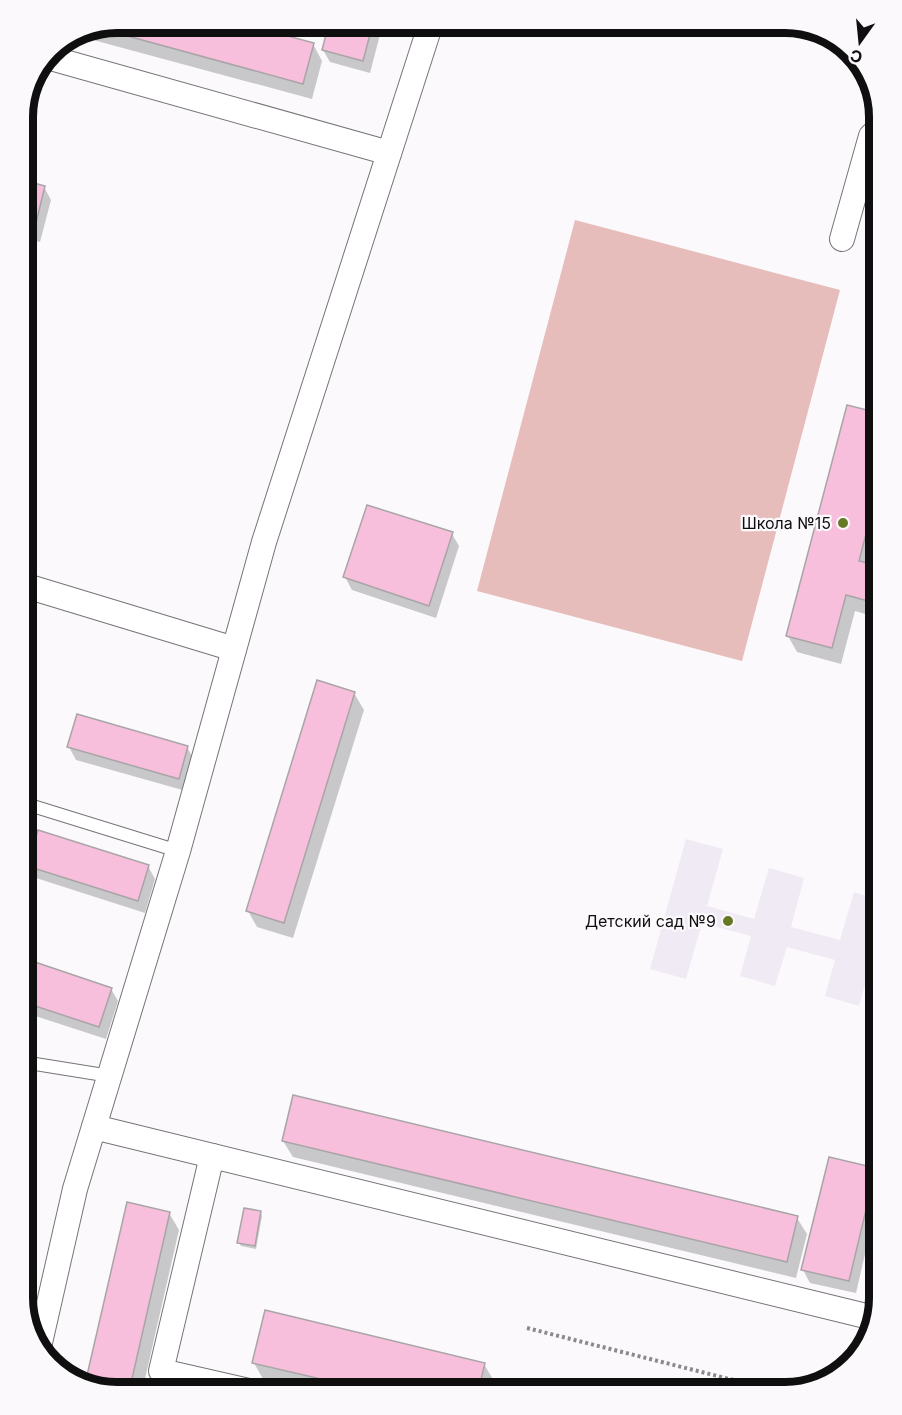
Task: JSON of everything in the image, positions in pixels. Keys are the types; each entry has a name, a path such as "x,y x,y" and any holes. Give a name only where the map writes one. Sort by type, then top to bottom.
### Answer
{"street":[{"path":"42,1335 75,1189 178,851 268,531 428,33"},
{"path":"56,60 389,153"},
{"path":"842,239 869,143"},
{"path":"33,588 234,649"},
{"path":"94,1127 867,1316"},
{"path":"209,1382 160,1371 212,1156"}],"lane":[{"path":"33,807 178,851"},
{"path":"33,1064 110,1076"}],"path":[{"path":"527,1328 738,1382"}],"shaded area":[{"path":"575,220 840,290 742,661 477,591"},
{"name":"Детский сад №9","path":"686,839 723,849 707,906 754,919 769,868 804,878 791,927 840,940 854,892 869,897 869,970 859,1006 825,996 835,960 787,947 775,986 740,976 751,936 702,923 686,979 650,969"}],"building":[{"path":"117,33 276,33 314,43 303,84"},
{"path":"326,33 370,33 363,61 322,50"},
{"path":"33,183 45,186 33,231"},
{"name":"Школа №15","path":"847,405 869,410 869,522 859,561 869,564 869,601 846,595 832,648 786,636"},
{"path":"367,505 453,532 429,606 343,577"},
{"path":"317,680 355,692 284,923 246,911"},
{"path":"77,714 188,746 179,779 67,747"},
{"path":"38,830 149,865 138,901 33,868 33,846"},
{"path":"33,961 112,988 99,1027 33,1005"},
{"path":"293,1095 798,1216 787,1262 282,1141"},
{"path":"829,1157 869,1166 869,1197 849,1281 801,1270"},
{"path":"127,1202 170,1212 131,1382 111,1382 87,1376"},
{"path":"244,1208 261,1211 255,1246 237,1243"},
{"path":"265,1310 485,1363 480,1382 334,1382 252,1363"}],"place":[{"name":"Школа №15","path":"843,523"},
{"name":"Детский сад №9","path":"728,921"}]}
